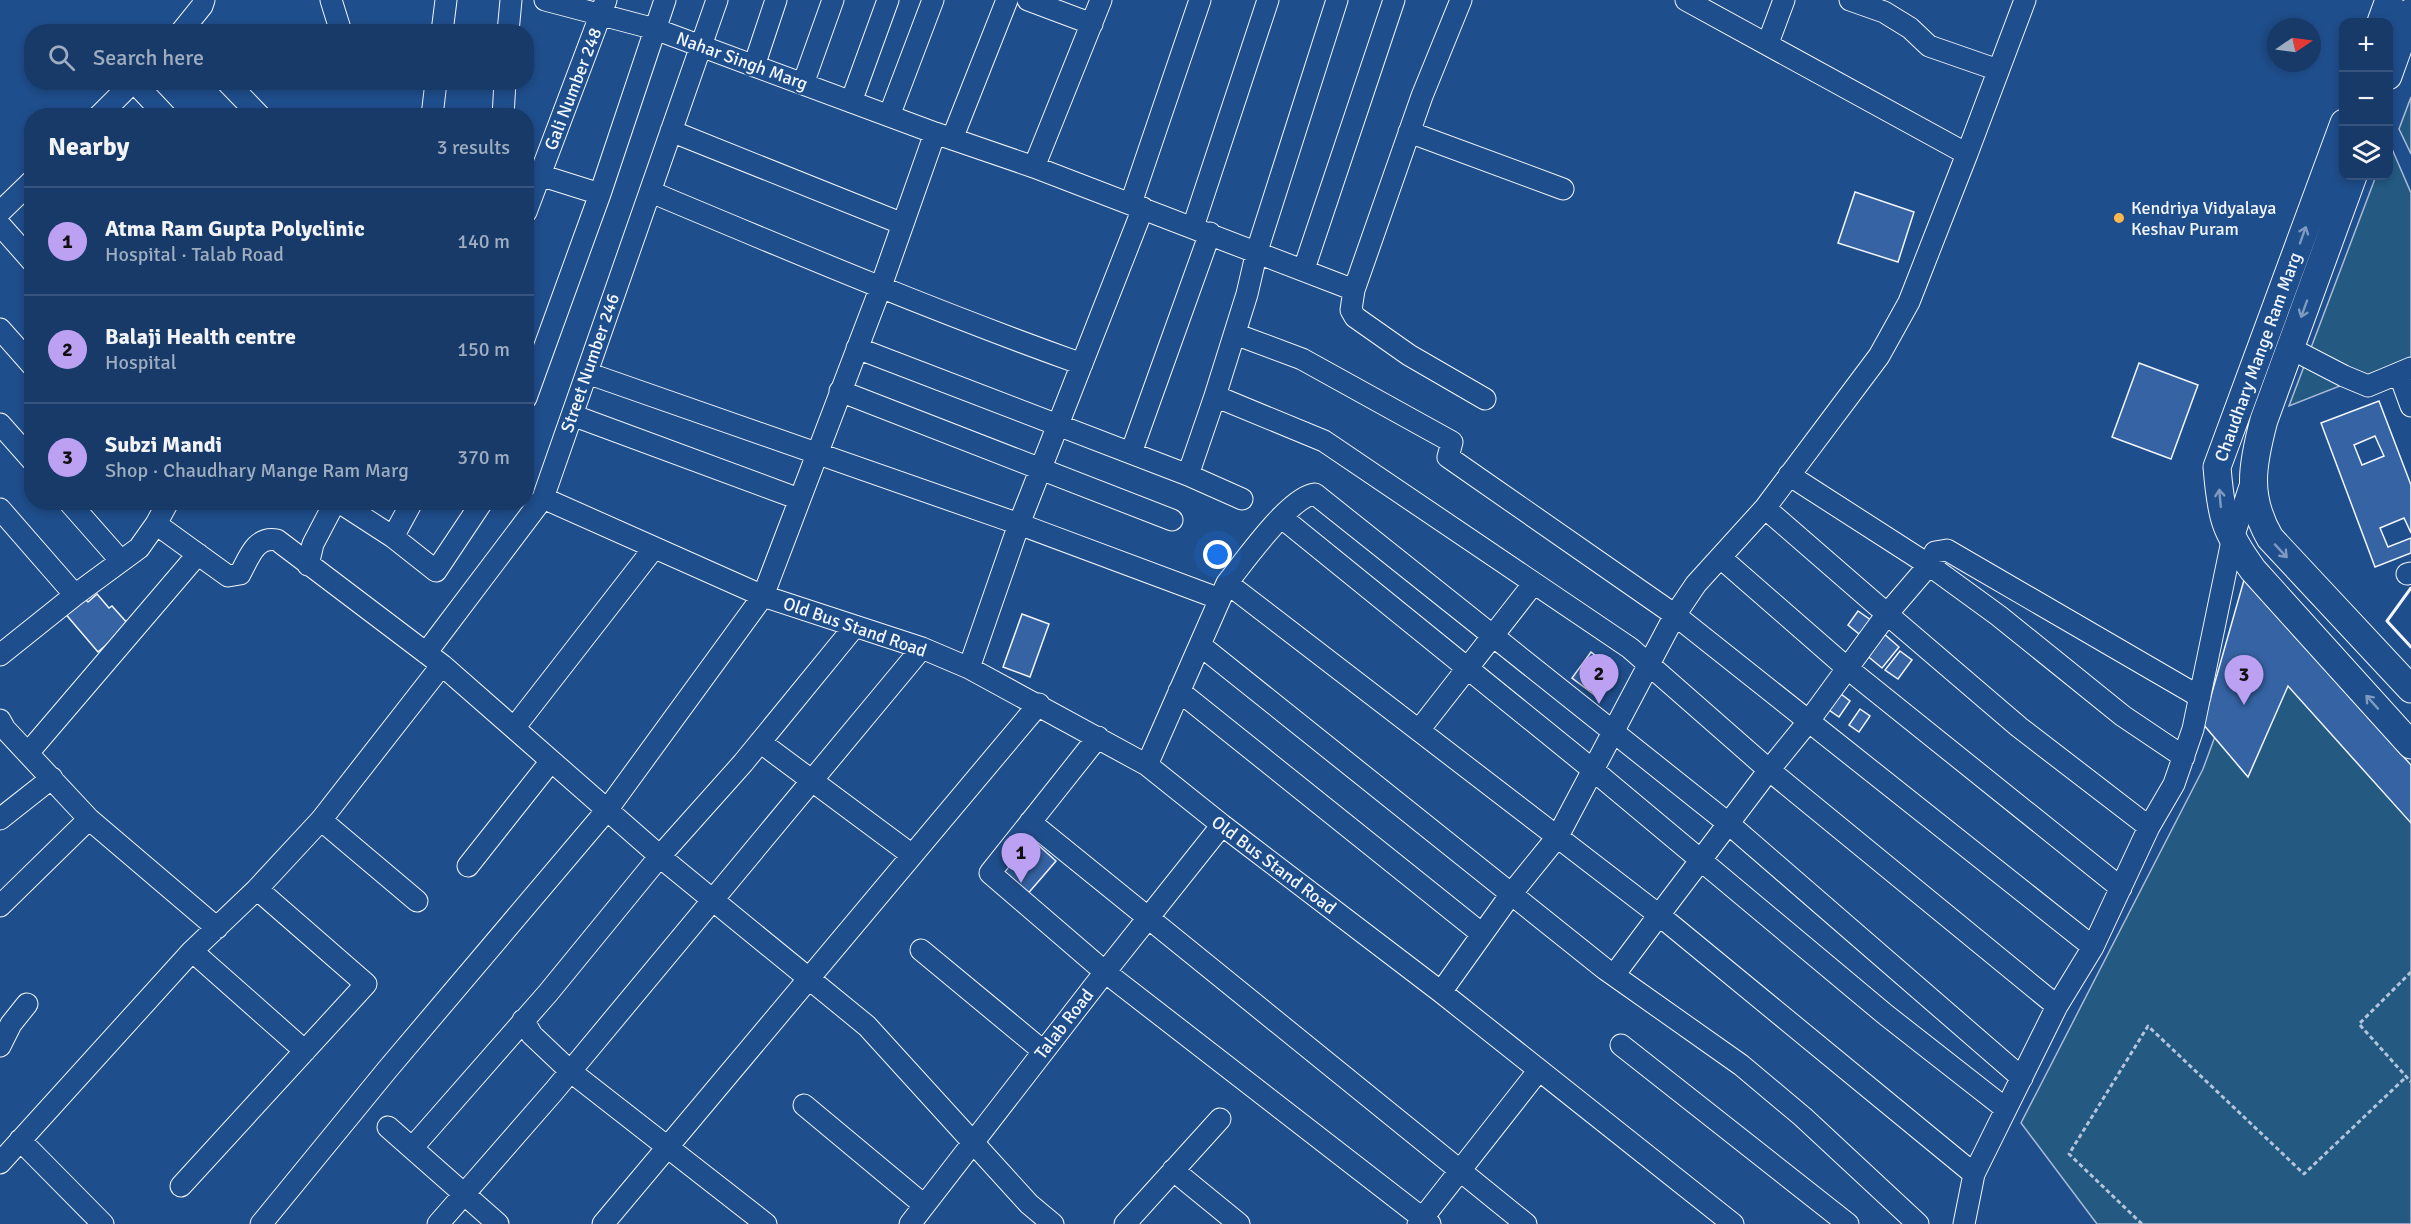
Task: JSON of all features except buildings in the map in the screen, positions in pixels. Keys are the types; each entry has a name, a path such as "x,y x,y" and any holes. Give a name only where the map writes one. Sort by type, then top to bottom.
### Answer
{"main road":[{"path":"2388,72 2392,9"},
{"name":"Chaudhary Mange Ram Marg","path":"2342,126 2217,467 2220,507 2232,541 2253,570 2411,745"},
{"name":"Chaudhary Mange Ram Marg","path":"2352,180 2264,420 2253,462 2252,480 2260,522 2270,538 2411,689"}],"street":[{"path":"187,24 204,0"},
{"path":"331,0 338,24"},
{"path":"443,24 447,0"},
{"path":"509,24 511,0"},
{"path":"534,376 600,194 665,0"},
{"name":"Street Number 246","path":"0,1163 192,951 257,889 321,820 543,498 717,0"},
{"path":"754,66 776,0"},
{"path":"803,84 833,0"},
{"path":"851,102 888,0"},
{"path":"889,116 933,0"},
{"path":"261,1224 387,1070 608,810 763,596 903,224 1007,0"},
{"path":"1028,0 1092,24"},
{"path":"1034,167 1101,0"},
{"path":"969,668 1019,524 1082,364 1137,206 1200,0"},
{"path":"1131,453 1201,230 1268,0"},
{"path":"1188,475 1235,334 1257,251 1337,0"},
{"path":"1304,269 1394,0"},
{"path":"1461,0 1409,132 1354,290 1351,310 1355,317 1409,355 1485,399"},
{"path":"1686,0 1967,154"},
{"path":"1768,43 1784,0"},
{"path":"1850,0 1884,12 1910,28 1929,46 1998,70"},
{"path":"1441,992 1511,894 1558,836 1675,615 1696,584 1765,508 1879,356 1909,302 2025,0"},
{"name":"Nahar Singh Marg","path":"550,1 604,8 851,102 1034,167 1354,290"},
{"name":"Gali Number 248","path":"534,171 604,8"},
{"path":"107,108 125,90"},
{"path":"141,90 158,108"},
{"path":"235,90 252,108"},
{"path":"433,108 435,90"},
{"path":"503,108 505,90"},
{"path":"671,131 903,224"},
{"path":"1409,132 1563,189"},
{"path":"534,173 600,194"},
{"path":"0,212 24,189"},
{"path":"651,192 880,289 974,326 1082,364"},
{"path":"0,225 24,252"},
{"path":"0,329 24,356"},
{"path":"1235,334 1302,359 1452,442 1448,457 1675,615 2093,947"},
{"path":"857,348 1188,475 1242,500"},
{"path":"2290,348 2368,386 2405,371 2411,406"},
{"path":"587,374 1019,524 1223,591 1419,730 1558,836 1659,915 1974,1174"},
{"path":"840,391 1172,520"},
{"path":"1215,396 1324,441 1630,648 1769,770 2057,1006"},
{"path":"572,414 799,499"},
{"path":"0,424 24,451"},
{"path":"1789,475 1929,565 1999,616 2123,716 2184,756"},
{"path":"1964,1224 1974,1174 2057,1006 2093,947 2149,826 2174,784 2193,729 2232,541 2252,480"},
{"path":"1146,765 1223,591 1281,518 1305,497 1315,494 1729,824 2022,1078"},
{"path":"543,498 763,596"},
{"path":"1765,508 2019,727 2149,826"},
{"path":"0,509 75,595"},
{"path":"76,510 121,561"},
{"path":"308,565 313,544 332,510"},
{"path":"350,510 393,537 436,571 477,510"},
{"path":"393,537 408,510"},
{"path":"0,655 139,548 159,511 198,554 228,576 234,577 240,574 258,543 269,538 277,540 434,659 660,856 867,1026 1029,1204 1053,1224"},
{"path":"1281,518 1593,770 1886,1015 2006,1109"},
{"path":"514,728 654,548"},
{"path":"1614,975 1808,722 1887,614 1929,565 1935,552 1947,550 2200,697"},
{"path":"28,753 198,554"},
{"path":"1721,558 1847,668 2121,888"},
{"path":"1419,730 1534,583"},
{"name":"Old Bus Stand Road","path":"763,596 922,648 969,668 1039,704 1146,765 1441,992 1733,1224"},
{"path":"413,1147 548,993 660,856 760,742 855,626"},
{"path":"1200,645 1614,975 1741,1065 1803,1117 1918,1224"},
{"path":"438,1224 570,1071 922,648"},
{"path":"1179,691 1482,934"},
{"path":"603,1224 1039,704"},
{"path":"2,727 89,819 217,928"},
{"path":"1098,737 990,873 1105,972 1423,1222 1459,1171 1539,1070"},
{"path":"760,742 912,855"},
{"path":"468,866 551,761"},
{"path":"0,819 52,778"},
{"path":"0,906 89,819"},
{"path":"321,820 417,901"},
{"path":"1030,822 1526,1224"},
{"name":"Talab Road","path":"910,1224 1222,825"},
{"path":"182,1186 366,984 257,889"},
{"path":"921,950 1043,1051"},
{"path":"192,951 305,1051"},
{"path":"0,1046 12,1024 27,1004"},
{"path":"523,1020 531,1035 570,1071 766,1224"},
{"path":"1621,1045 1848,1224"},
{"path":"804,1106 924,1205"},
{"path":"1125,1224 1220,1119"},
{"path":"388,1127 498,1224"},
{"path":"20,1140 103,1224"},
{"path":"1173,1170 1239,1224"}],"path":[{"path":"2411,972 2359,1024 2411,1082"},
{"path":"2142,1224 2069,1154 2148,1026 2304,1174 2406,1077"}],"shaded area":[{"path":"2411,97 2411,154 2399,129"},
{"path":"2393,151 2411,193 2411,358 2289,406 2374,180 2393,180"},
{"path":"2269,644 2411,802 2411,1224 2097,1224 2021,1123 2203,769 2244,658"}],"wall":[{"path":"2411,588 2387,621 2411,647"}],"place":[{"name":"Kendriya Vidyalaya Keshav Puram","path":"2119,218"},
{"name":"Balaji Health centre","path":"1599,704"},
{"name":"Subzi Mandi","path":"2244,705"},
{"name":"Atma Ram Gupta Polyclinic","path":"1021,883"}]}
